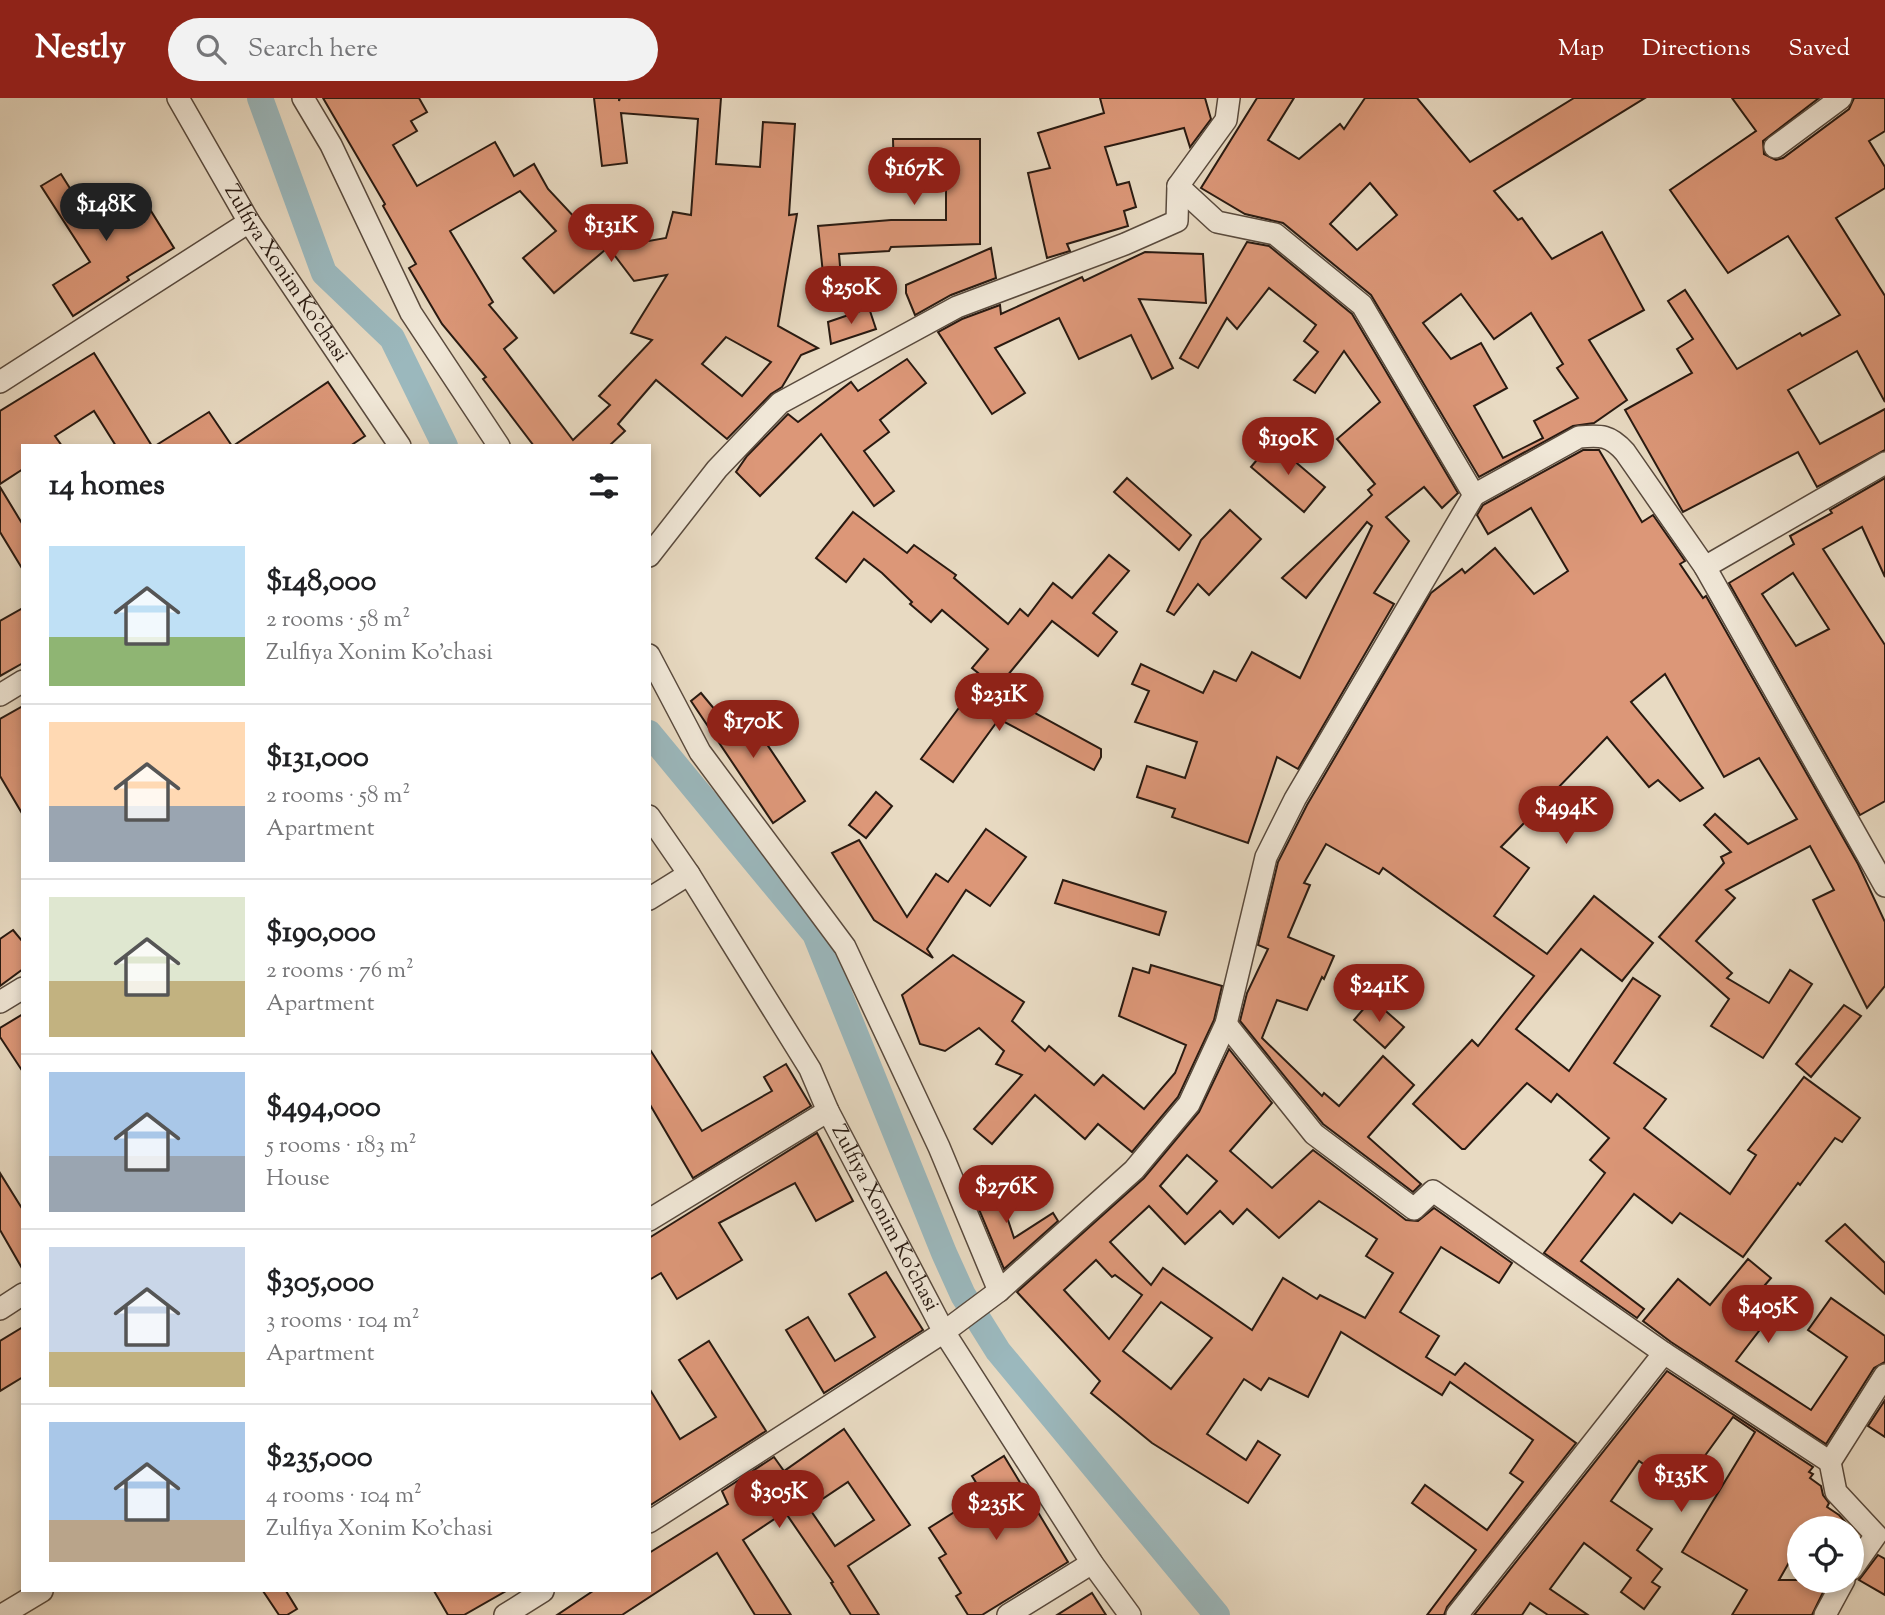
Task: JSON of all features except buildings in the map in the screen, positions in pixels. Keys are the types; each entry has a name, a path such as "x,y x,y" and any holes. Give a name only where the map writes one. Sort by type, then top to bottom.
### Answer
{"street":[{"name":"Zulfiya Xonim Ko'chasi","path":"178,98 249,222 399,444"},
{"path":"303,98 331,145 411,313 498,444"},
{"path":"651,553 717,469 780,403 957,307 1125,244 1177,221 1178,186 1226,120 1230,98"},
{"path":"1775,147 1841,98"},
{"path":"1178,186 1217,222 1275,234 1362,306 1474,495"},
{"path":"0,382 249,222"},
{"path":"651,1521 948,1329 992,1296 1134,1170 1189,1104 1226,1024 1266,857 1295,799 1474,495 1579,437 1613,439 1625,452 1705,567 1882,873"},
{"path":"1705,567 1885,463"},
{"path":"651,659 700,752 845,947 939,1147 992,1296"},
{"path":"0,695 21,682"},
{"name":"Zulfiya Xonim Ko'chasi","path":"651,819 689,874 810,1069 828,1111 948,1329 1092,1563 1130,1615"},
{"path":"651,898 689,874"},
{"path":"0,1002 21,989"},
{"path":"1226,1024 1314,1134 1414,1209 1433,1191 1664,1353 1830,1462"},
{"path":"651,1219 828,1111"},
{"path":"0,1309 21,1295"},
{"path":"1457,1615 1664,1353"},
{"path":"1864,1556 1880,1538 1836,1492 1830,1462 1885,1375"},
{"path":"1008,1615 1092,1563"},
{"path":"2,1615 40,1592"},
{"path":"505,1615 541,1592"},
{"path":"1825,1615 1837,1593"}],"waterway":[{"path":"260,98 324,273 392,338 444,444"},
{"path":"651,735 815,934 944,1253 963,1295 998,1351 1217,1615"}]}
